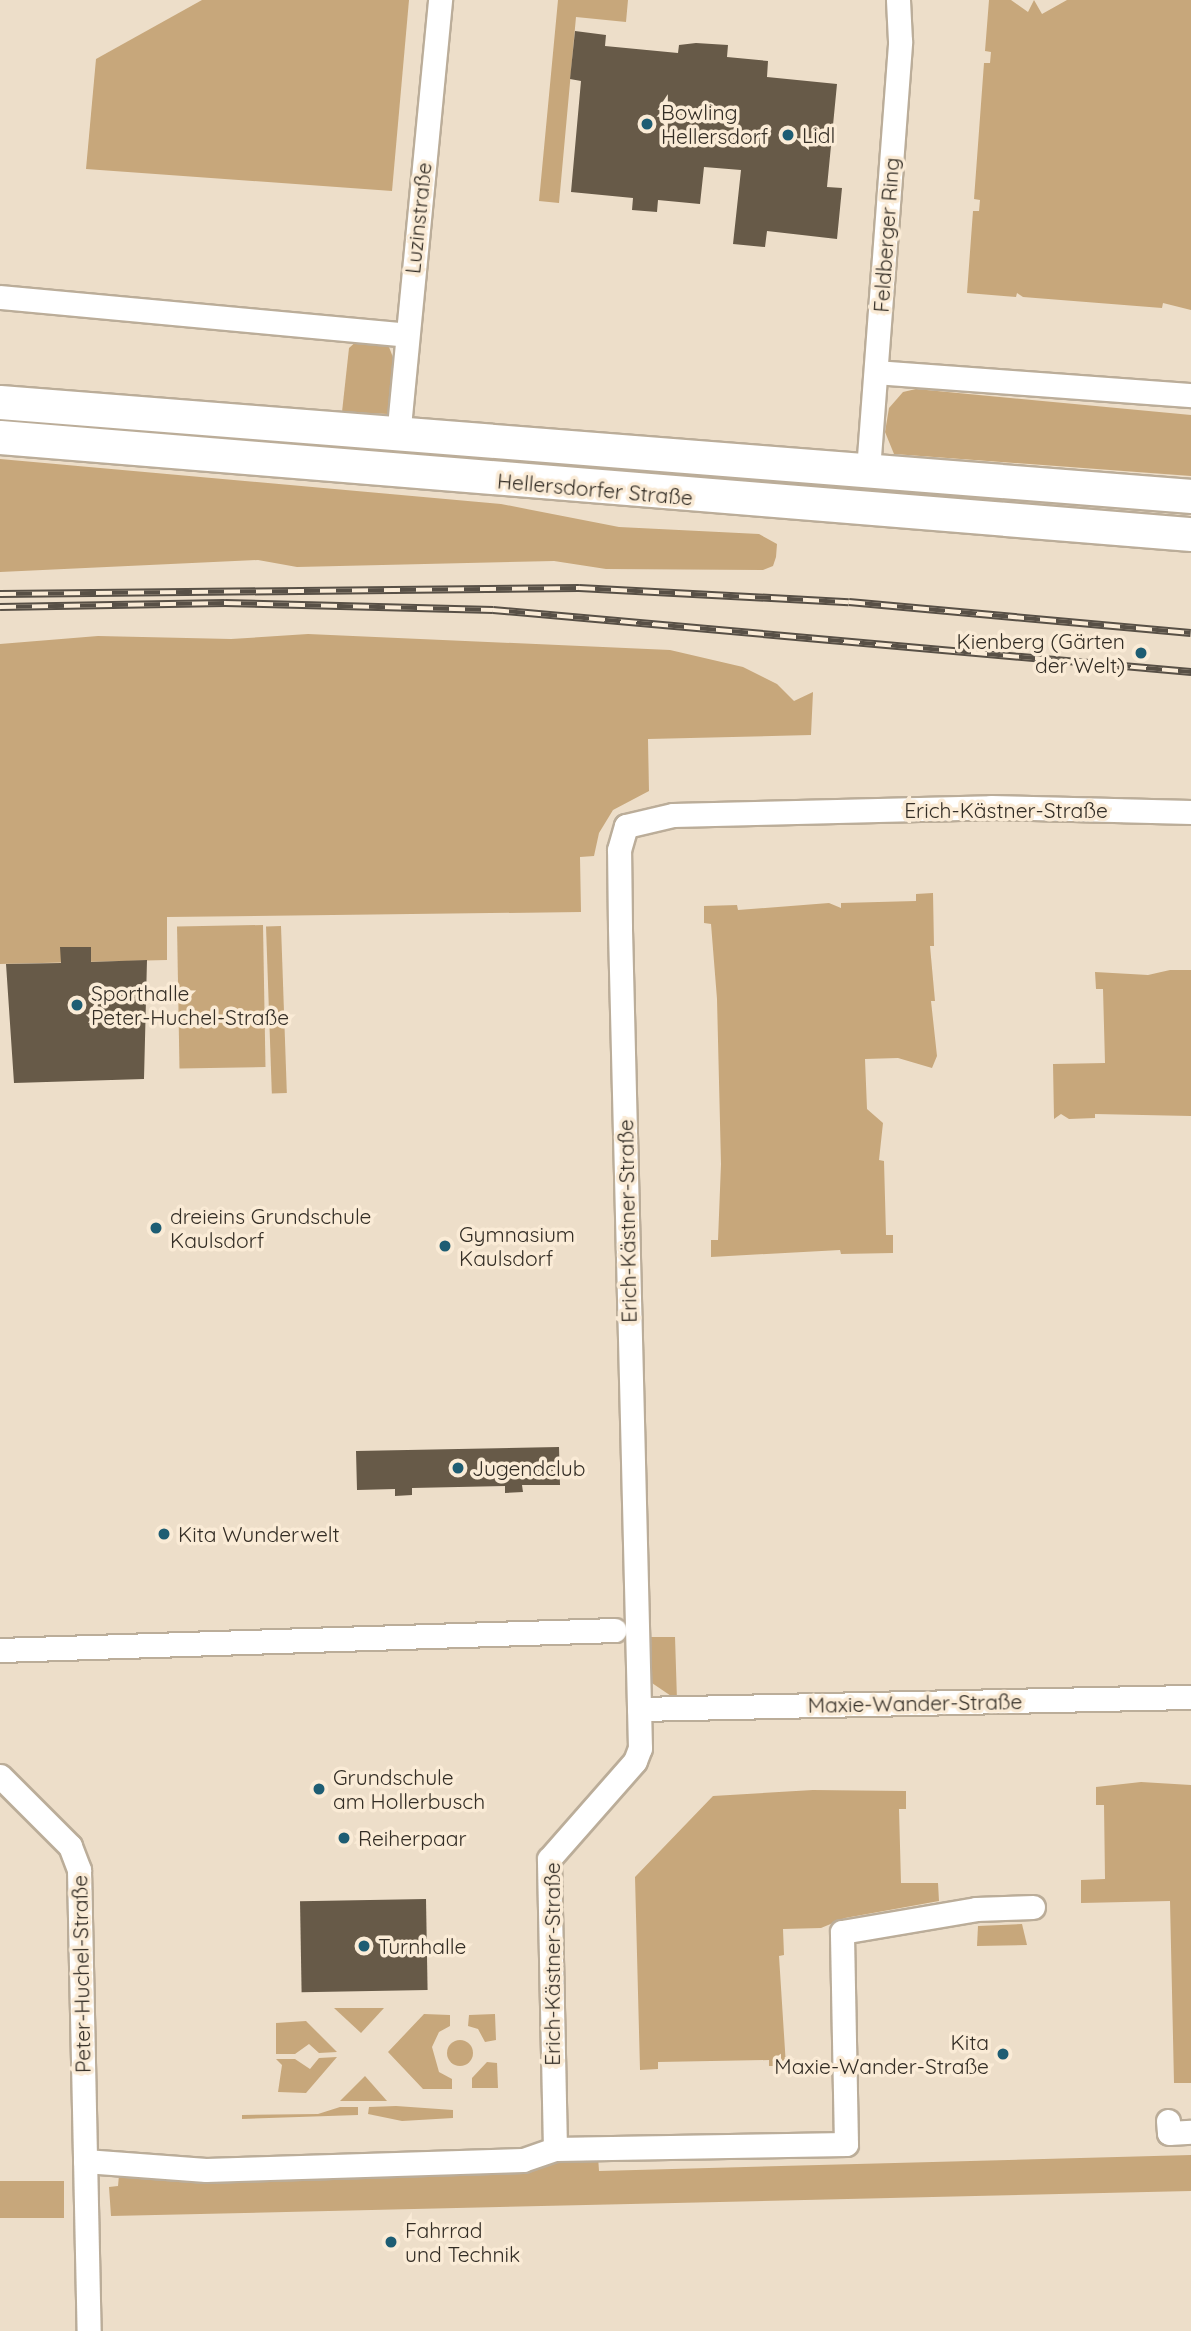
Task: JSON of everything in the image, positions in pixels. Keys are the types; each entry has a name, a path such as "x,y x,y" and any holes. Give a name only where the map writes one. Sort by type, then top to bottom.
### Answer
{"main road":[{"name":"Hellersdorfer Straße","path":"0,402 398,437 1191,496"},
{"path":"395,472 398,437"},
{"name":"Hellersdorfer Straße","path":"0,438 395,472 1191,534"}],"street":[{"name":"Luzinstraße","path":"398,437 440,0"},
{"name":"Feldberger Ring","path":"868,470 900,41 898,0"},
{"path":"0,297 406,335"},
{"path":"876,372 1191,396"},
{"name":"Erich-Kästner-Straße","path":"555,2149 549,1859 635,1761 639,1710 620,927 619,850 626,827 673,815 991,807 1191,812"},
{"path":"0,1650 615,1630"},
{"name":"Maxie-Wander-Straße","path":"639,1710 1191,1696"},
{"name":"Peter-Huchel-Straße","path":"0,1776 69,1846 79,1871 89,2331"},
{"path":"85,2161 206,2170 523,2160 555,2149 846,2144 842,1932 976,1909 1033,1908"},
{"path":"1168,2121 1169,2133 1191,2132"}],"shaded area":[{"path":"202,0 409,0 392,191 86,169 96,59"},
{"path":"558,0 628,0 626,22 576,17 559,203 539,201"},
{"path":"989,0 1011,0 1028,12 1034,0 1042,14 1067,0 1191,0 1191,310 1163,303 1162,308 1023,297 1017,293 1016,297 967,293 973,211 979,211 980,200 974,199 984,63 990,63 991,52 985,51"},
{"path":"359,339 380,340 389,347 394,360 388,414 342,412 349,348"},
{"path":"916,389 1191,415 1191,476 894,454 885,432 889,408 903,392"},
{"path":"0,459 501,504 619,527 759,534 777,544 776,557 773,566 763,570 606,569 554,561 297,567 258,560 0,572"},
{"path":"308,634 670,650 743,667 777,684 794,701 813,692 811,735 648,739 649,791 613,810 599,833 594,856 580,857 581,912 167,917 167,960 0,964 0,644 98,636 231,639"},
{"path":"933,893 934,946 930,946 935,1001 931,1001 937,1056 932,1068 898,1058 865,1059 867,1109 883,1123 879,1160 884,1161 886,1235 893,1235 893,1253 841,1254 840,1250 711,1257 711,1240 718,1240 721,1164 717,999 711,924 704,923 704,906 737,905 738,910 829,903 841,908 841,903 916,901 916,894"},
{"path":"263,925 265,1067 179,1068 177,927"},
{"path":"281,926 287,1093 272,1093 266,927"},
{"path":"1170,970 1191,970 1191,1116 1095,1114 1095,1118 1069,1119 1061,1114 1054,1119 1053,1064 1105,1063 1103,989 1096,989 1095,972 1148,975"},
{"path":"647,1637 675,1637 677,1700 649,1681"},
{"path":"1141,1782 1191,1785 1191,2083 1174,2083 1170,1901 1081,1903 1081,1880 1105,1879 1104,1805 1096,1805 1096,1787"},
{"path":"813,1790 906,1791 906,1809 899,1809 901,1883 938,1883 939,1901 845,1918 821,1928 783,1929 784,1955 779,1956 786,2066 769,2066 769,2060 658,2062 658,2069 640,2070 635,1877 713,1796"},
{"path":"1022,1924 1027,1945 977,1946 978,1926"},
{"path":"334,2008 384,2008 361,2033"},
{"path":"424,2014 450,2015 450,2026 439,2032 432,2047 439,2072 452,2079 452,2089 423,2089 388,2052"},
{"path":"495,2014 496,2040 485,2042 478,2029 468,2026 469,2015"},
{"path":"306,2021 337,2052 319,2053 309,2044 295,2054 276,2054 276,2023"},
{"path":"460,2040 469,2044 473,2053 469,2062 460,2066 451,2062 447,2053 451,2044"},
{"path":"337,2057 306,2093 278,2092 282,2065 276,2059 295,2059 310,2069 319,2058"},
{"path":"487,2062 497,2063 498,2088 472,2088 472,2078"},
{"path":"365,2076 387,2101 340,2101"},
{"path":"340,2107 358,2107 358,2115 242,2119 242,2115 318,2114"},
{"path":"369,2107 453,2110 453,2118 402,2121 368,2114"},
{"path":"1191,2155 1191,2191 111,2216 109,2187 118,2186 119,2175 174,2178 598,2156 599,2171"},
{"path":"0,2181 64,2181 64,2218 0,2218"}],"building":[{"path":"575,31 606,35 605,46 678,53 679,45 728,45 727,57 768,61 767,77 837,84 827,187 842,188 837,239 767,231 765,247 733,244 741,170 704,167 700,204 658,200 657,212 632,210 633,198 571,192 581,81 570,79"},
{"name":"Sporthalle Peter-Huchel-Straße","path":"60,947 91,947 91,962 147,960 144,1079 14,1083 6,964 61,963"},
{"name":"Jugendclub","path":"559,1447 560,1485 522,1485 523,1492 505,1493 505,1486 412,1488 412,1495 395,1496 395,1489 357,1490 356,1451"},
{"name":"Turnhalle","path":"426,1899 428,1990 302,1992 300,1901"}],"railway":[{"path":"0,594 579,588 849,602 1191,633"},
{"path":"0,607 225,603 493,610 1191,672"}],"place":[{"name":"Bowling Hellersdorf","path":"647,124"},
{"name":"Lidl","path":"788,135"},
{"name":"Kienberg (Gärten der Welt)","path":"1141,653"},
{"name":"Sporthalle Peter-Huchel-Straße","path":"77,1005"},
{"name":"dreieins Grundschule Kaulsdorf","path":"156,1228"},
{"name":"Gymnasium Kaulsdorf","path":"445,1246"},
{"name":"Jugendclub","path":"458,1468"},
{"name":"Kita Wunderwelt","path":"164,1534"},
{"name":"Grundschule am Hollerbusch","path":"319,1789"},
{"name":"Reiherpaar","path":"344,1838"},
{"name":"Turnhalle","path":"364,1946"},
{"name":"Kita Maxie-Wander-Straße","path":"1003,2054"},
{"name":"Fahrrad und Technik","path":"391,2242"}]}
